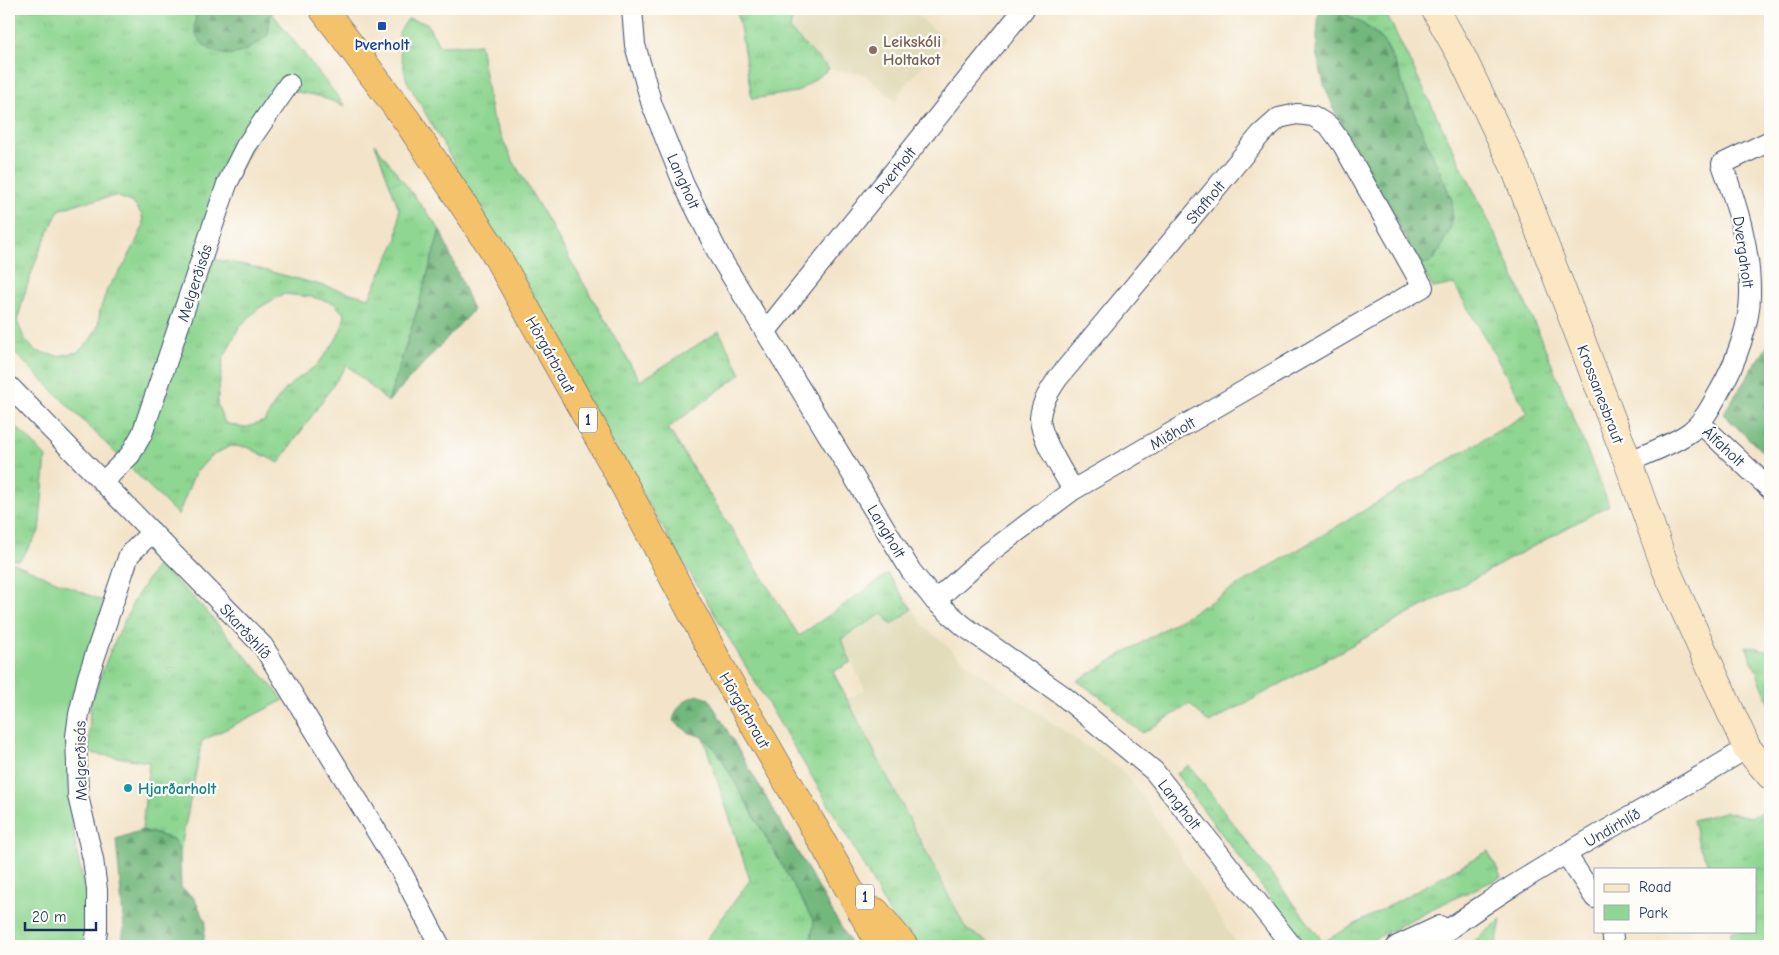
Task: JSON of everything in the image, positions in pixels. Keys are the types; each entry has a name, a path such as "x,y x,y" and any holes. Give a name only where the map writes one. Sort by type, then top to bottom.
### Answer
{"highway":[{"name":"Hörgárbraut","path":"323,9 408,122 491,246 611,460 725,675 882,946"},
{"name":"Hörgárbraut","path":"826,848 904,946"}],"street":[{"name":"Langholt","path":"632,9 634,45 652,105 684,185 720,256 911,571 935,601 965,627 1062,695 1154,771 1292,946"},
{"name":"Þverholt","path":"766,332 1024,9"},
{"name":"Krossanesbraut","path":"1436,9 1462,57 1515,168 1628,462 1666,569 1747,748 1770,775"},
{"name":"Melgerðisás","path":"103,482 130,455 142,434 227,184 246,146 289,84"},
{"name":"Stafholt","path":"1073,490 1047,442 1040,418 1046,396 1058,378 1230,172 1262,134 1279,118 1297,114 1313,116 1329,126 1343,145 1424,287"},
{"name":"Dvergaholt","path":"1628,462 1688,433 1700,423 1726,381 1747,319 1750,291 1738,208 1722,164 1770,141"},
{"name":"Miðholt","path":"935,601 986,555 1073,490 1424,287"},
{"name":"Skarðshlíð","path":"9,386 263,646 401,871 440,946"},
{"name":"Álfaholt","path":"1700,423 1770,489"},
{"name":"Melgerðisás","path":"95,946 97,890 93,859 78,796 76,736 79,714 88,678 129,555 152,532"},
{"name":"Undirhlíð","path":"1426,946 1478,908 1747,748"},
{"path":"1566,854 1594,896"},
{"name":"Undirhlíð","path":"1397,946 1478,908"},
{"path":"1612,932 1614,946"}],"shaded area":[{"name":"Leikskóli Holtakot","path":"793,9 910,9 945,39 900,92 896,101 864,74 829,69 790,30"},
{"path":"912,609 923,625 973,669 1120,769 1143,797 1238,946 995,946 966,929 846,700 865,690 841,639 884,613 892,624"}],"green space":[{"path":"9,9 197,9 195,29 268,35 271,12 345,106 318,96 293,91 277,94 197,256 249,266 369,298 397,239 399,209 375,144 440,230 388,402 347,365 279,463 247,447 230,446 210,457 194,475 178,515 9,347","holes":["116,196 133,203 142,215 143,227 125,264 107,289 100,311 98,326 90,340 78,352 57,356 35,351 24,338 17,321 39,252 59,210 80,203","283,294 312,297 334,303 345,315 341,330 334,343 319,362 292,383 282,394 265,421 244,428 225,423 217,404 223,359 239,327 259,308"]},
{"path":"197,9 267,9 271,12 268,35 240,53 225,54 216,52 203,44 196,35"},
{"path":"737,9 793,9 790,30 829,69 797,92 752,99"},
{"path":"1319,9 1337,9 1363,24 1384,41 1400,75 1405,92 1452,200 1452,224 1439,252 1429,264 1419,263 1335,112 1324,84 1316,52"},
{"path":"1337,9 1384,9 1497,238 1546,350 1609,505 1209,723 1190,704 1143,733 1129,723 1109,703 1077,681 1528,413 1454,284 1433,288 1419,263 1452,200 1388,48 1375,32"},
{"path":"408,19 427,23 439,46 480,44 492,117 512,159 640,381 719,331 741,374 668,428 799,636 888,574 912,609 892,625 883,613 841,639 851,662 833,672 966,929 995,946 961,946 957,940 946,946 922,946 909,937 888,911 845,832 576,383 519,277 407,81 399,47 399,32"},
{"path":"440,230 473,310 388,402 418,307"},
{"path":"1770,342 1770,459 1723,414"},
{"path":"9,419 46,457 39,532 20,560 9,560"},
{"path":"9,561 105,602 68,723 68,799 77,854 88,902 86,946 9,946"},
{"path":"158,564 200,604 284,700 202,741 180,852 173,839 142,830 149,762 89,753 90,704 111,649 136,597"},
{"path":"1746,646 1770,651 1770,705"},
{"path":"697,695 709,699 852,946 805,946 811,938 814,922 717,751 703,737 690,733 673,721 681,704"},
{"path":"703,737 717,751 815,922 811,938 805,946 702,946 750,880"},
{"path":"1189,765 1323,942 1488,851 1501,877 1429,910 1362,946 1307,946 1176,774"},
{"path":"1770,809 1770,946 1731,946 1731,932 1756,932 1756,868 1710,868 1699,846 1693,820 1725,812 1751,817"},
{"path":"142,830 173,839 180,852 181,888 194,898 206,922 203,946 121,946 124,928 116,839"},
{"path":"1501,920 1496,946 1468,946"}],"place":[{"name":"Þverholt","path":"382,26"},
{"name":"Leikskóli Holtakot","path":"873,50"},
{"name":"Hjarðarholt","path":"128,788"}]}
